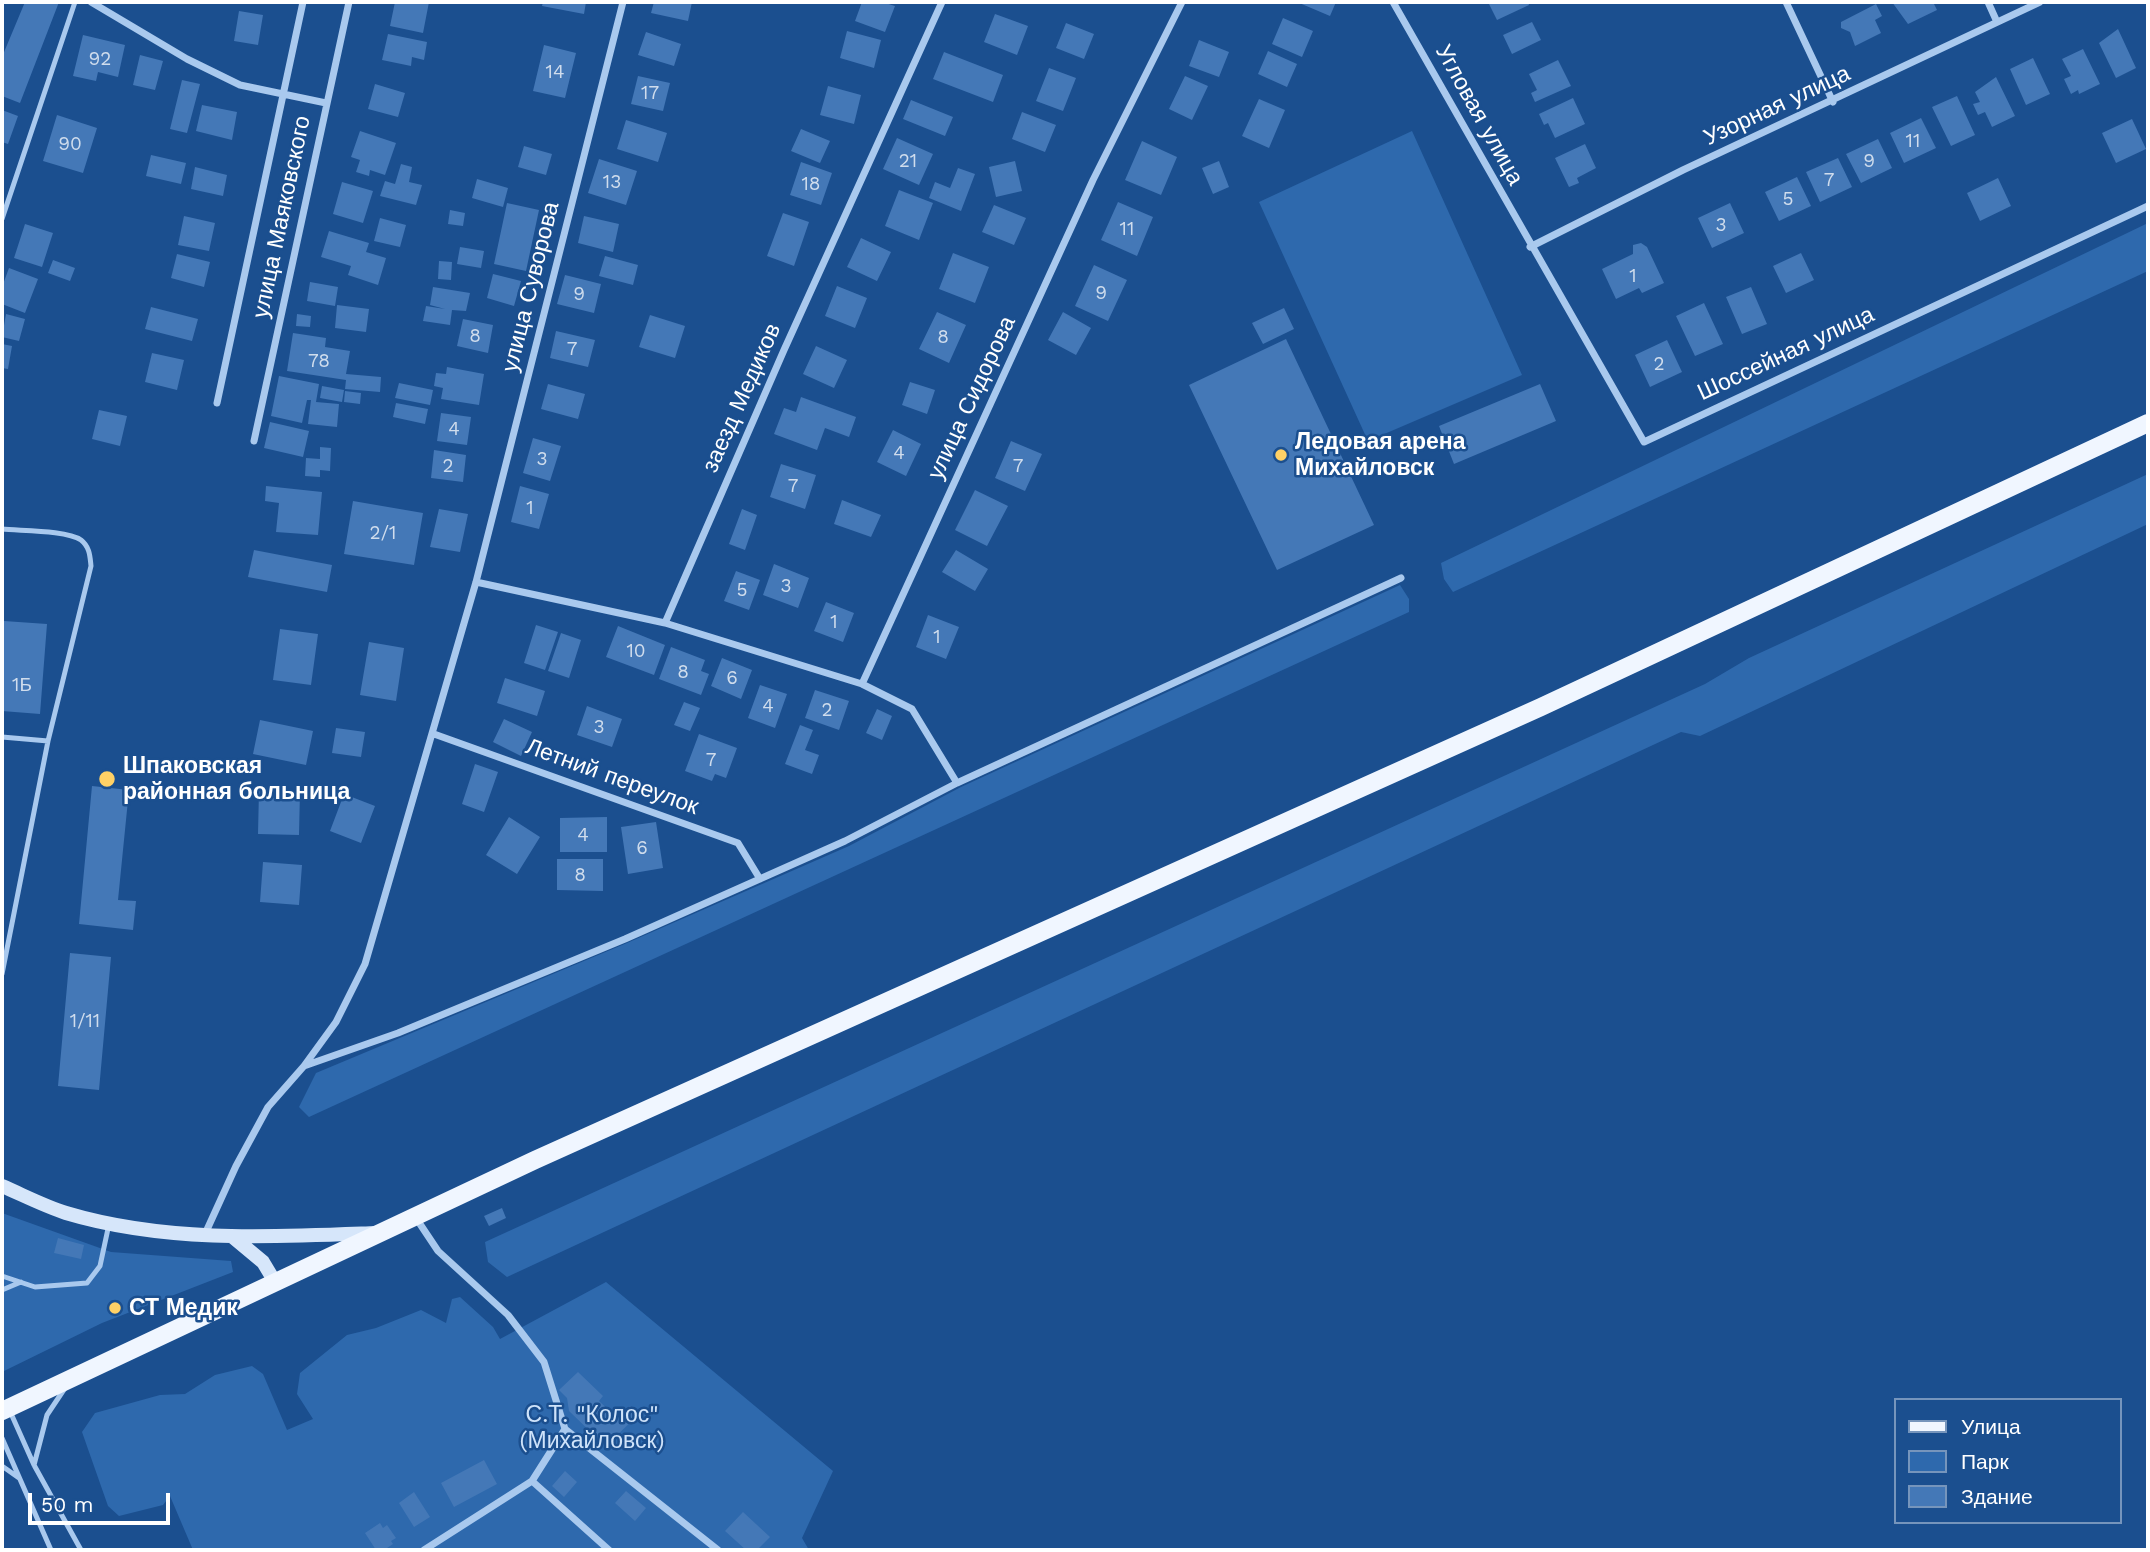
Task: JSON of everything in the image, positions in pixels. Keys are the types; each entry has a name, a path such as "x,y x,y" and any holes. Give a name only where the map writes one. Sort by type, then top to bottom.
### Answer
{"main road":[{"path":"5,1409 415,1216 1541,707 2148,423"}],"street":[{"path":"91,2 187,59 229,79 326,103"},
{"name":"улица Маяковского","path":"217,403 303,2"},
{"name":"улица Маяковского","path":"254,441 349,2"},
{"name":"улица Суворова","path":"205,1234 236,1166 268,1107 304,1066 337,1021 365,964 477,582 623,2"},
{"name":"заезд Медиков","path":"665,623 806,300 942,2"},
{"name":"улица Сидорова","path":"862,684 1093,180 1182,2"},
{"name":"Угловая улица","path":"1393,2 1530,247"},
{"path":"1786,2 1833,102"},
{"path":"1988,2 1997,22"},
{"name":"Узорная улица","path":"1530,247 1683,170 1833,102 2040,2"},
{"name":"Шоссейная улица","path":"1530,247 1644,442 2148,206"},
{"path":"304,1066 421,1023 760,879 845,841 957,783 1401,578"},
{"path":"477,582 665,623 862,684 912,709 957,783"},
{"name":"Летний переулок","path":"434,734 738,843 760,879"},
{"path":"2,1186 66,1213 109,1223 233,1237 378,1233"},
{"path":"415,1216 438,1251 508,1315 544,1362 565,1429 718,1550"},
{"path":"233,1237 263,1262 275,1282"},
{"path":"424,1550 532,1481 565,1429"},
{"path":"532,1481 609,1550"}],"lane":[{"path":"2,219 75,2"},
{"path":"2,529 69,535 82,541 90,552 91,566 48,741 2,974"},
{"path":"2,737 48,741"},
{"path":"2,1276 35,1287 87,1283 100,1266 109,1223"},
{"path":"2,1290 20,1282"},
{"path":"34,1465 47,1415 73,1377"},
{"path":"5,1409 81,1550"},
{"path":"2,1438 51,1550"},
{"path":"2,1466 20,1478"}],"green space":[{"path":"1412,131 1522,375 1368,441 1259,202"},
{"path":"2148,223 2148,271 1453,592 1444,579 1441,563"},
{"path":"2148,474 2148,524 1700,736 1681,732 507,1277 488,1262 485,1242 1705,684 1749,658"},
{"path":"1400,585 1409,599 1409,612 309,1117 299,1107 316,1073 627,943 849,846 961,787"},
{"path":"2,1213 111,1252 231,1261 233,1272 102,1323 2,1372"},
{"name":"С.Т. \"Колос\" (Михайловск)","path":"606,1282 833,1471 802,1538 809,1550 193,1550 170,1496 163,1505 119,1516 108,1506 82,1432 95,1413 160,1395 185,1394 215,1375 252,1366 263,1374 287,1430 313,1419 297,1394 300,1373 347,1335 376,1328 421,1310 446,1323 452,1299 460,1297 493,1327 500,1339"}],"building":[{"path":"25,2 59,2 20,103 2,96 2,57"},
{"path":"395,2 429,2 423,33 390,26"},
{"path":"543,2 586,2 584,14 542,6"},
{"path":"654,2 692,2 688,21 651,13"},
{"path":"862,2 882,2 895,6 885,32 855,21"},
{"path":"1297,2 1336,2 1330,16"},
{"path":"1488,2 1528,2 1529,5 1497,20"},
{"path":"1892,2 1933,2 1937,10 1908,24"},
{"path":"1876,4 1882,16 1875,20 1881,33 1855,46 1850,32 1841,28 1841,22"},
{"path":"239,11 263,15 258,45 234,41"},
{"path":"995,14 1028,26 1017,55 984,42"},
{"path":"1283,18 1313,31 1302,57 1272,44"},
{"path":"1532,22 1541,40 1512,54 1503,35"},
{"path":"1066,23 1094,34 1084,59 1056,48"},
{"path":"2118,29 2136,68 2116,78 2099,43"},
{"path":"847,31 881,40 874,68 840,58"},
{"path":"646,32 681,44 674,66 638,55"},
{"path":"388,34 427,42 424,60 412,57 411,66 382,60"},
{"path":"83,35 125,45 118,77 98,72 96,81 73,76"},
{"path":"1199,40 1229,52 1219,77 1189,66"},
{"path":"544,45 576,53 565,98 533,91"},
{"path":"2083,49 2100,84 2079,94 2078,90 2071,94 2064,79 2071,76 2062,59"},
{"path":"1268,51 1297,64 1287,87 1258,74"},
{"path":"944,52 1003,75 993,102 933,79"},
{"path":"140,55 163,61 155,90 133,85"},
{"path":"2033,58 2050,94 2026,105 2010,69"},
{"path":"1558,60 1571,86 1535,102 1531,93 1537,90 1529,74"},
{"path":"1049,68 1076,78 1063,111 1036,101"},
{"path":"638,76 670,83 663,111 631,104"},
{"path":"1185,76 1208,86 1192,120 1169,109"},
{"path":"1996,77 2015,116 1992,127 1985,112 1978,115 1973,104 1980,102 1975,92"},
{"path":"182,80 200,84 187,133 170,129"},
{"path":"375,84 405,93 398,117 368,109"},
{"path":"828,86 861,95 854,124 820,115"},
{"path":"1957,96 1975,135 1951,146 1932,107"},
{"path":"1573,98 1585,124 1555,138 1548,123 1544,125 1539,114"},
{"path":"1259,99 1285,110 1269,148 1242,136"},
{"path":"911,100 953,117 945,136 903,119"},
{"path":"202,105 237,112 232,140 196,131"},
{"path":"2,110 18,116 8,144 2,142"},
{"path":"1022,112 1056,125 1045,152 1012,139"},
{"path":"57,115 97,128 83,173 43,161"},
{"path":"1921,118 1936,148 1904,163 1890,133"},
{"path":"2132,119 2146,149 2116,163 2102,133"},
{"path":"626,120 667,133 658,162 617,149"},
{"path":"801,129 830,141 820,163 791,151"},
{"path":"360,131 396,143 385,175 370,170 369,176 356,172 360,160 351,157"},
{"path":"897,138 933,154 919,185 883,169"},
{"path":"1878,139 1892,168 1861,183 1846,154"},
{"path":"1142,141 1177,157 1161,195 1125,180"},
{"path":"1585,144 1596,168 1577,178 1579,183 1569,187 1555,158"},
{"path":"524,146 552,154 546,175 518,167"},
{"path":"151,155 186,163 181,184 146,176"},
{"path":"1838,158 1852,187 1820,202 1806,172"},
{"path":"599,159 637,171 626,205 588,193"},
{"path":"1015,161 1022,191 996,197 989,167"},
{"path":"1219,161 1229,187 1213,194 1202,168"},
{"path":"801,162 832,173 821,205 790,195"},
{"path":"401,164 412,167 409,182 422,185 416,205 380,196 385,181 395,184"},
{"path":"195,167 227,175 223,196 191,189"},
{"path":"958,168 975,174 961,211 929,198 935,182 950,188"},
{"path":"1797,177 1811,206 1779,221 1765,192"},
{"path":"1998,178 2011,206 1980,221 1967,193"},
{"path":"477,179 508,188 503,207 472,198"},
{"path":"342,182 373,191 363,223 333,214"},
{"path":"899,190 933,203 919,240 885,226"},
{"path":"1118,202 1153,217 1137,256 1101,240"},
{"path":"507,203 539,210 526,271 494,264"},
{"path":"1730,203 1744,233 1712,248 1698,218"},
{"path":"994,205 1026,218 1014,245 982,232"},
{"path":"450,210 465,213 463,226 448,224"},
{"path":"783,213 809,222 794,266 767,256"},
{"path":"184,216 215,223 209,251 178,245"},
{"path":"584,216 619,224 613,252 578,243"},
{"path":"380,218 406,225 400,247 374,241"},
{"path":"25,224 53,233 42,267 14,258"},
{"path":"329,231 369,243 366,252 386,258 378,285 348,275 351,266 321,257"},
{"path":"861,238 891,252 877,281 847,267"},
{"path":"1641,243 1647,247 1664,283 1642,293 1639,288 1616,299 1602,269 1633,254 1633,245"},
{"path":"460,247 484,251 481,268 457,264"},
{"path":"953,253 989,267 975,303 939,289"},
{"path":"1801,253 1814,280 1786,293 1773,266"},
{"path":"177,254 210,262 204,287 171,278"},
{"path":"605,256 638,265 633,285 599,276"},
{"path":"53,260 75,268 70,281 48,273"},
{"path":"439,261 452,262 451,280 438,279"},
{"path":"1094,265 1127,280 1108,321 1075,306"},
{"path":"9,268 38,279 25,313 2,304 2,287"},
{"path":"493,274 521,281 514,306 487,298"},
{"path":"565,275 601,284 594,313 557,304"},
{"path":"310,282 338,287 335,306 307,301"},
{"path":"837,286 867,298 855,328 825,316"},
{"path":"433,287 470,293 466,311 452,310 450,325 423,321 426,306 445,309 430,305"},
{"path":"1751,287 1767,324 1742,334 1726,297"},
{"path":"1704,303 1723,344 1695,356 1676,316"},
{"path":"337,305 369,309 366,332 335,328"},
{"path":"151,307 198,319 192,341 145,329"},
{"path":"1284,308 1294,329 1263,344 1252,323"},
{"path":"937,312 966,325 949,363 919,349"},
{"path":"1063,312 1091,328 1076,355 1048,340"},
{"path":"6,314 25,319 19,341 2,337"},
{"path":"297,314 311,316 310,327 296,326"},
{"path":"650,315 685,326 675,358 639,347"},
{"path":"463,319 493,325 488,353 457,346"},
{"path":"556,331 595,340 588,367 550,358"},
{"path":"293,333 326,338 325,347 350,351 346,374 381,377 380,392 345,389 346,380 287,371"},
{"name":"Ледовая арена Михайловск","path":"1286,339 1374,525 1277,570 1189,385"},
{"path":"1667,340 1682,372 1650,387 1635,355"},
{"path":"2,344 12,346 8,369 2,368"},
{"path":"816,346 847,360 834,388 803,374"},
{"path":"152,353 184,360 177,390 145,382"},
{"path":"447,367 484,374 479,405 441,399 443,388 434,386 436,373 446,374"},
{"path":"279,376 319,384 316,402 339,404 337,427 308,424 311,400 307,400 302,423 271,416"},
{"path":"910,382 935,390 927,414 902,405"},
{"path":"399,383 433,390 430,405 395,398"},
{"path":"548,384 585,394 578,419 541,409"},
{"path":"1540,384 1556,421 1454,464 1439,426"},
{"path":"322,386 344,390 342,402 320,398"},
{"path":"345,391 361,393 360,404 344,402"},
{"path":"801,397 856,417 849,437 825,428 817,450 774,434 784,408 796,412"},
{"path":"396,403 428,409 425,424 393,417"},
{"path":"99,410 127,416 120,446 92,439"},
{"path":"441,413 471,417 467,445 437,441"},
{"path":"270,422 309,431 303,457 264,448"},
{"path":"893,430 921,444 906,476 877,462"},
{"path":"533,438 561,446 550,481 523,473"},
{"path":"1011,441 1042,454 1025,491 995,478"},
{"path":"320,447 331,448 330,471 320,470 320,477 305,476 306,458 320,459"},
{"path":"434,450 466,455 463,482 431,478"},
{"path":"781,464 816,475 805,509 770,497"},
{"path":"266,486 322,492 318,535 276,532 279,503 265,501"},
{"path":"520,486 549,494 539,529 511,522"},
{"path":"975,490 1008,506 987,546 955,530"},
{"path":"842,500 881,515 871,537 834,524"},
{"path":"353,501 423,513 414,565 344,554"},
{"path":"439,509 468,514 460,552 430,547"},
{"path":"742,509 757,515 745,550 729,544"},
{"path":"254,550 332,565 327,592 248,577"},
{"path":"956,550 988,569 975,591 942,572"},
{"path":"774,564 809,578 798,608 763,595"},
{"path":"736,571 760,580 749,610 724,601"},
{"path":"826,602 854,613 843,642 814,631"},
{"path":"928,615 959,627 946,659 916,647"},
{"path":"4,621 47,624 40,714 2,711"},
{"path":"536,625 558,632 545,670 524,663"},
{"path":"618,626 665,645 654,675 606,657"},
{"path":"280,629 318,634 311,685 273,680"},
{"path":"561,633 581,640 569,678 548,671"},
{"path":"369,642 404,648 396,701 360,695"},
{"path":"671,647 705,660 701,671 709,674 701,695 659,679"},
{"path":"722,658 752,670 741,699 711,686"},
{"path":"505,678 545,691 537,716 497,703"},
{"path":"760,685 787,694 775,728 748,718"},
{"path":"815,690 849,701 839,730 805,718"},
{"path":"684,702 700,708 690,731 674,725"},
{"path":"587,706 622,719 612,747 577,735"},
{"path":"877,709 892,716 882,740 866,733"},
{"path":"504,719 532,732 521,756 493,742"},
{"path":"260,720 313,731 306,765 253,754"},
{"path":"800,725 813,730 805,750 819,755 812,774 785,764"},
{"path":"336,728 365,732 361,757 332,753"},
{"path":"699,734 737,748 726,778 715,774 712,781 685,771"},
{"path":"475,764 498,772 484,812 462,804"},
{"path":"92,786 129,790 118,900 136,901 133,930 79,924"},
{"path":"259,790 300,791 299,835 258,834"},
{"path":"344,794 375,806 361,843 330,831"},
{"path":"509,817 540,837 517,874 486,855"},
{"path":"607,817 607,852 560,852 560,818"},
{"path":"656,822 663,868 628,874 621,827"},
{"path":"557,859 603,859 603,891 557,890"},
{"path":"263,862 302,865 299,905 260,902"},
{"path":"70,953 111,957 99,1090 58,1086"},
{"path":"502,1208 506,1218 489,1226 484,1216"},
{"path":"58,1238 84,1245 81,1259 54,1253"},
{"path":"578,1372 603,1396 599,1401 617,1418 630,1406 639,1414 611,1441 603,1432 597,1438 569,1411 567,1398 559,1390"},
{"path":"484,1460 497,1484 454,1507 441,1483"},
{"path":"565,1471 577,1482 564,1497 552,1486"},
{"path":"626,1491 646,1508 635,1521 615,1503"},
{"path":"414,1492 430,1517 414,1527 399,1503"},
{"path":"743,1512 770,1537 757,1550 746,1550 725,1531"},
{"path":"380,1523 383,1528 387,1525 396,1538 391,1541 393,1544 384,1550 376,1550 365,1533"}],"place":[{"name":"Ледовая арена Михайловск","path":"1281,455"},
{"name":"Шпаковская районная больница","path":"107,779"},
{"name":"СТ Медик","path":"115,1308"}]}
